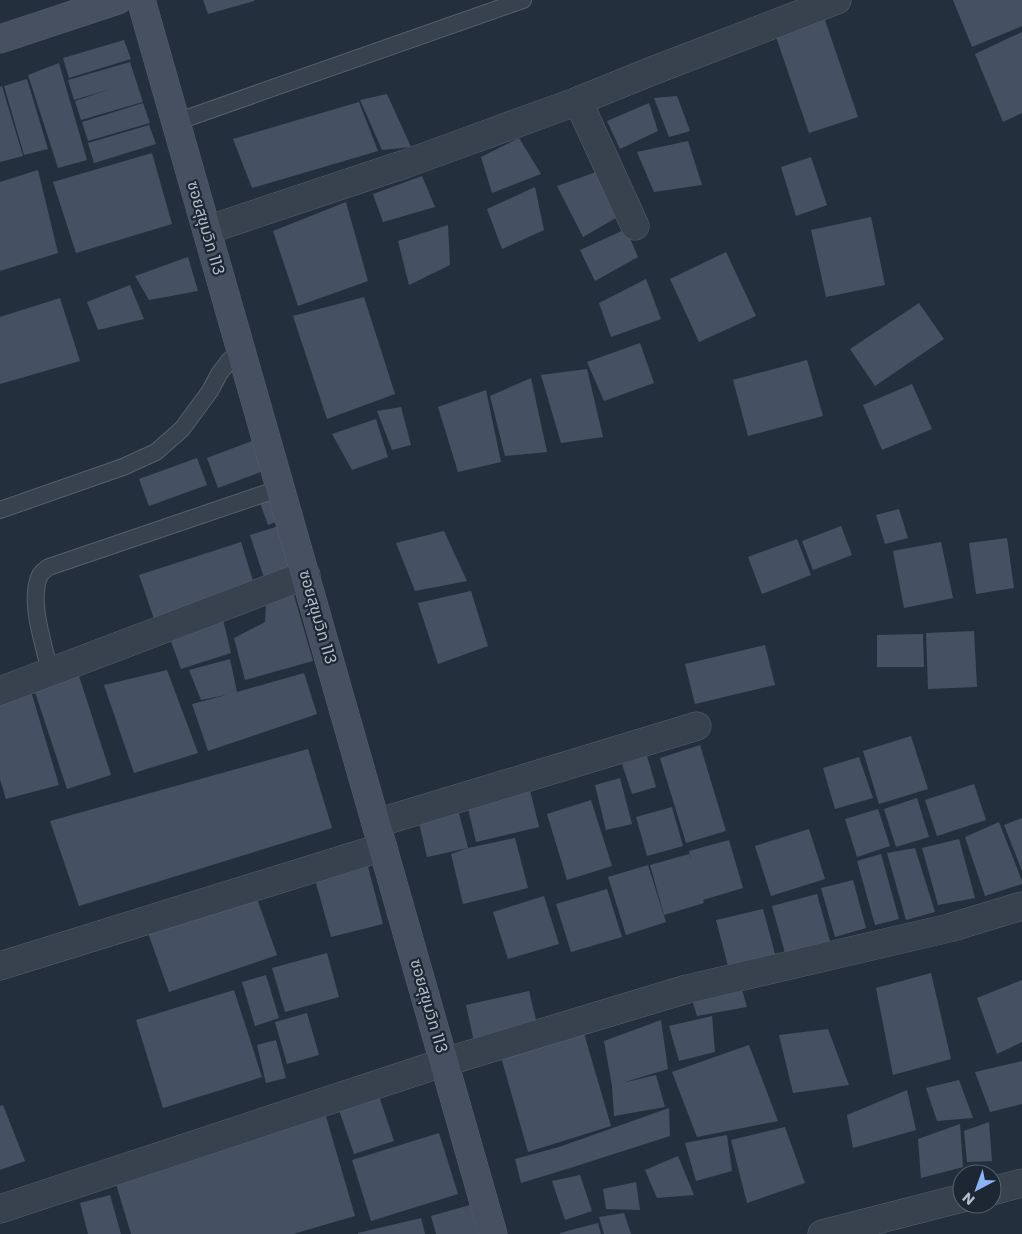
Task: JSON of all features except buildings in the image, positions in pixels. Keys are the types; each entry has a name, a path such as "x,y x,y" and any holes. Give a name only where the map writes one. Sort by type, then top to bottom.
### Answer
{"main road":[{"path":"0,39 118,0"},
{"name":"ซอยสุขุมวิท 113","path":"141,0 493,1234"}],"street":[{"path":"207,230 405,164 578,101 661,67 837,0"},
{"path":"578,101 634,226"},
{"path":"0,691 306,575"},
{"path":"0,966 697,726"},
{"path":"0,1209 444,1062 687,988 949,928 1022,906"},
{"path":"1002,1188 1022,1183"},
{"path":"822,1234 952,1201"}],"lane":[{"path":"176,122 523,0"},
{"path":"0,510 123,467 156,452 182,429 219,374 229,361 242,350"},
{"path":"50,672 36,610 36,592 41,573 49,567 281,488"}]}
